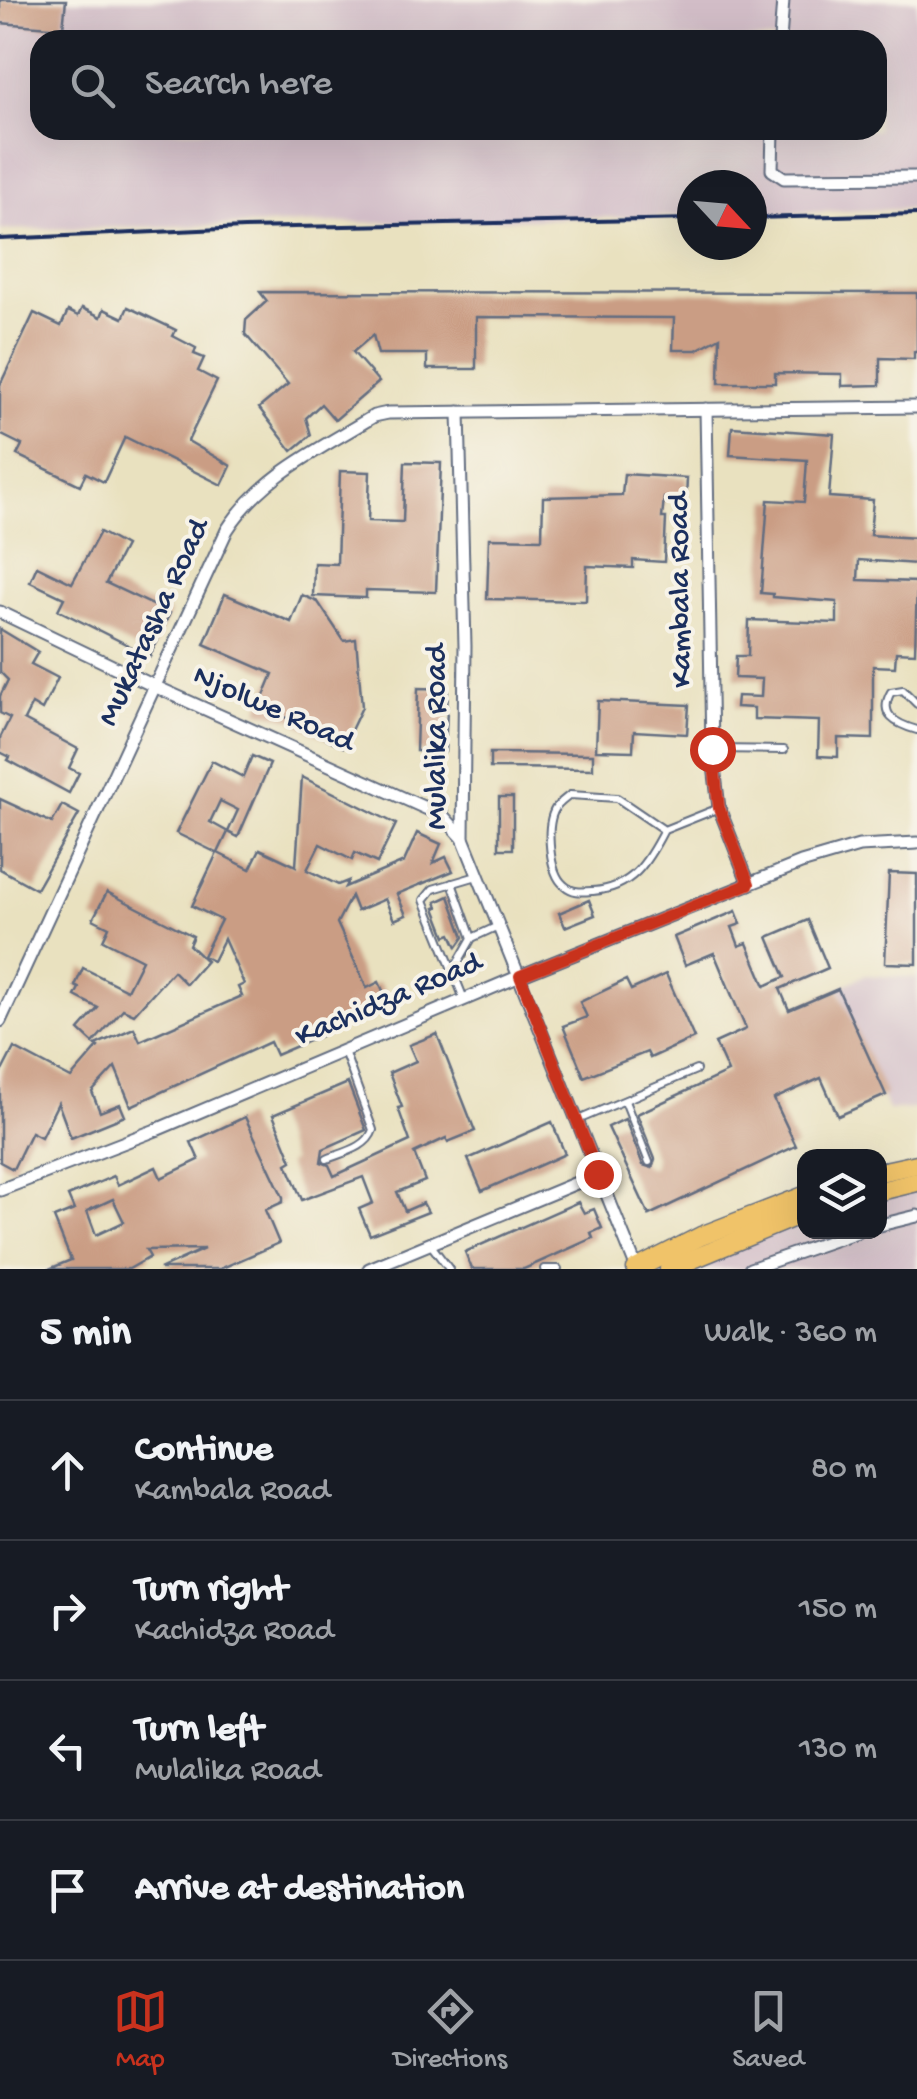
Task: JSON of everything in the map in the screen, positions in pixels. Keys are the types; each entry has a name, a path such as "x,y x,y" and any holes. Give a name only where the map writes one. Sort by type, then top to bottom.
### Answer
{"main road":[{"path":"887,1170 917,1164"},
{"path":"887,1189 917,1182"},
{"path":"637,1269 718,1228 797,1199"},
{"path":"670,1269 797,1216"}],"street":[{"path":"781,30 784,0"},
{"path":"773,140 772,170 784,178 917,177"},
{"name":"Mukatasha Road","path":"0,1021 227,530 268,480 374,416 398,412 917,406"},
{"name":"Kambala Road","path":"706,409 712,749 719,808 749,884"},
{"name":"Mulalika Road","path":"459,412 465,646 463,838 637,1269"},
{"name":"Njolwe Road","path":"0,612 443,816 463,838"},
{"name":"Kachidza Road","path":"0,1190 156,1130 464,999 828,852 917,843"},
{"path":"369,1269 598,1174"},
{"path":"887,1223 917,1216"},
{"path":"750,1269 838,1239"}],"lane":[{"path":"917,704 903,690 892,692 885,702 886,713 898,725 917,730"},
{"path":"712,749 784,750"},
{"path":"664,830 617,798 570,795 554,807 550,826 556,876 564,886 578,892 614,890 638,871 664,830 719,808"},
{"path":"464,999 424,900 428,892 478,876"},
{"path":"452,884 472,938"},
{"path":"453,970 472,938 499,926"},
{"path":"327,1159 370,1139 372,1130 343,1050"},
{"path":"578,1120 696,1070"},
{"path":"625,1100 649,1162"},
{"path":"430,1245 449,1269"},
{"path":"544,1269 558,1269"}],"shaded area":[{"path":"0,0 917,0 917,209 767,214 767,170 677,170 677,216 0,230"},
{"path":"865,975 917,978 917,1109 888,1110 839,988"},
{"path":"917,1186 917,1269 674,1269 797,1217 797,1239 887,1239 887,1193"}],"building":[{"path":"0,0 66,0 63,28 0,23"},
{"path":"260,292 917,293 917,352 914,359 880,358 880,385 842,386 842,374 775,373 775,383 719,383 720,337 696,350 673,350 674,318 476,317 476,369 427,369 427,354 378,354 373,335 353,352 379,382 335,420 321,404 306,418 311,435 292,451 259,408 288,384 245,334 246,320 267,301"},
{"path":"128,307 176,330 173,336 196,348 194,354 204,358 198,371 217,381 188,441 231,466 222,485 125,437 104,482 86,473 80,485 17,455 22,445 0,434 0,385 34,313 61,326 68,311 78,316 82,308 101,317 104,309 123,318"},
{"path":"732,427 834,434 829,497 873,500 870,535 917,538 917,564 859,560 858,580 917,582 915,653 896,652 895,667 873,666 873,739 838,738 838,757 818,756 819,721 754,719 754,708 736,707 737,696 761,697 762,679 735,678 736,656 748,656 749,620 837,623 837,602 761,593 768,500 804,502 807,460 730,455"},
{"path":"405,462 441,463 436,592 366,590 366,598 313,596 314,563 337,564 340,471 370,472 368,521 403,522"},
{"path":"624,474 687,478 686,499 664,498 664,562 633,560 633,568 587,566 586,601 487,599 489,538 542,539 543,497 622,495"},
{"path":"100,532 125,546 106,583 170,613 150,656 58,610 64,598 30,582 37,566 72,583"},
{"path":"225,594 291,622 302,595 318,602 344,641 356,639 362,707 343,747 295,720 258,710 273,674 204,644"},
{"path":"0,629 38,652 31,664 58,678 42,710 32,704 24,720 78,749 69,768 79,773 69,793 0,752 0,738 10,718 0,713 0,696 8,680 0,672"},
{"path":"418,688 448,689 445,752 416,751"},
{"path":"598,701 689,705 687,734 634,731 633,751 596,750"},
{"path":"490,753 593,754 593,769 490,768"},
{"path":"252,756 270,764 238,837 228,832 218,853 250,869 260,849 296,866 302,777 396,824 377,863 355,853 352,860 320,844 307,870 338,885 348,881 345,887 404,862 417,833 441,844 433,863 446,857 453,871 397,894 406,915 394,920 385,899 357,911 351,896 337,923 367,988 379,982 390,1006 276,1055 270,1042 131,1106 115,1067 92,1092 100,1112 120,1104 125,1116 71,1138 58,1103 41,1137 31,1132 13,1169 0,1162 0,1075 14,1048 71,1078 98,1047 95,1045 134,1028 140,1041 242,996 238,987 244,984 224,939 213,961 203,956 221,920 192,906 217,853 176,833 212,761 243,777","holes":["220,801 238,810 228,832 210,822"]},
{"path":"499,797 513,797 513,849 499,849"},
{"path":"0,799 52,823 62,805 79,814 36,889 0,869"},
{"path":"889,873 917,874 917,964 885,963"},
{"path":"107,892 193,936 189,945 206,961 186,984 173,971 134,1014 123,1009 93,1043 79,1030 98,1008 75,996 83,968 127,990 142,960 103,940 109,927 93,919"},
{"path":"449,896 464,937 457,947 451,934 446,936 435,908 436,902"},
{"path":"589,900 595,915 565,927 559,913"},
{"path":"736,911 741,924 732,927 739,946 747,943 765,986 785,977 768,937 808,920 828,968 780,989 789,1010 838,989 886,1095 838,1116 821,1078 774,1099 796,1146 649,1215 608,1127 625,1119 643,1165 652,1168 655,1159 637,1114 728,1072 715,1043 746,1029 714,953 685,965 674,937"},
{"path":"666,974 694,1038 650,1058 647,1052 584,1077 563,1026 587,1017 580,1002 626,980 631,990"},
{"path":"437,1034 475,1131 448,1142 446,1138 414,1153 425,1181 397,1192 405,1211 423,1203 428,1212 370,1235 359,1209 373,1203 363,1177 302,1200 287,1164 292,1161 273,1115 348,1083 366,1130 323,1149 321,1162 329,1165 334,1176 410,1141 389,1073 416,1061 409,1045"},
{"path":"245,1117 283,1197 283,1202 265,1210 279,1243 220,1269 160,1269 204,1249 146,1250 150,1257 129,1269 49,1269 71,1260 54,1218 74,1210 68,1196 114,1176 118,1185 156,1167 161,1178 199,1160 191,1142","holes":["113,1199 124,1222 96,1235 87,1211"]},
{"path":"552,1122 565,1154 482,1191 468,1159"},
{"path":"578,1202 584,1213 594,1209 602,1228 591,1233 593,1238 524,1269 472,1269 465,1252"}],"railway":[{"path":"767,218 917,214"},
{"path":"0,239 244,228 677,219"}],"route":[{"path":"598,1174 520,976 749,884 719,808 712,749"}]}
